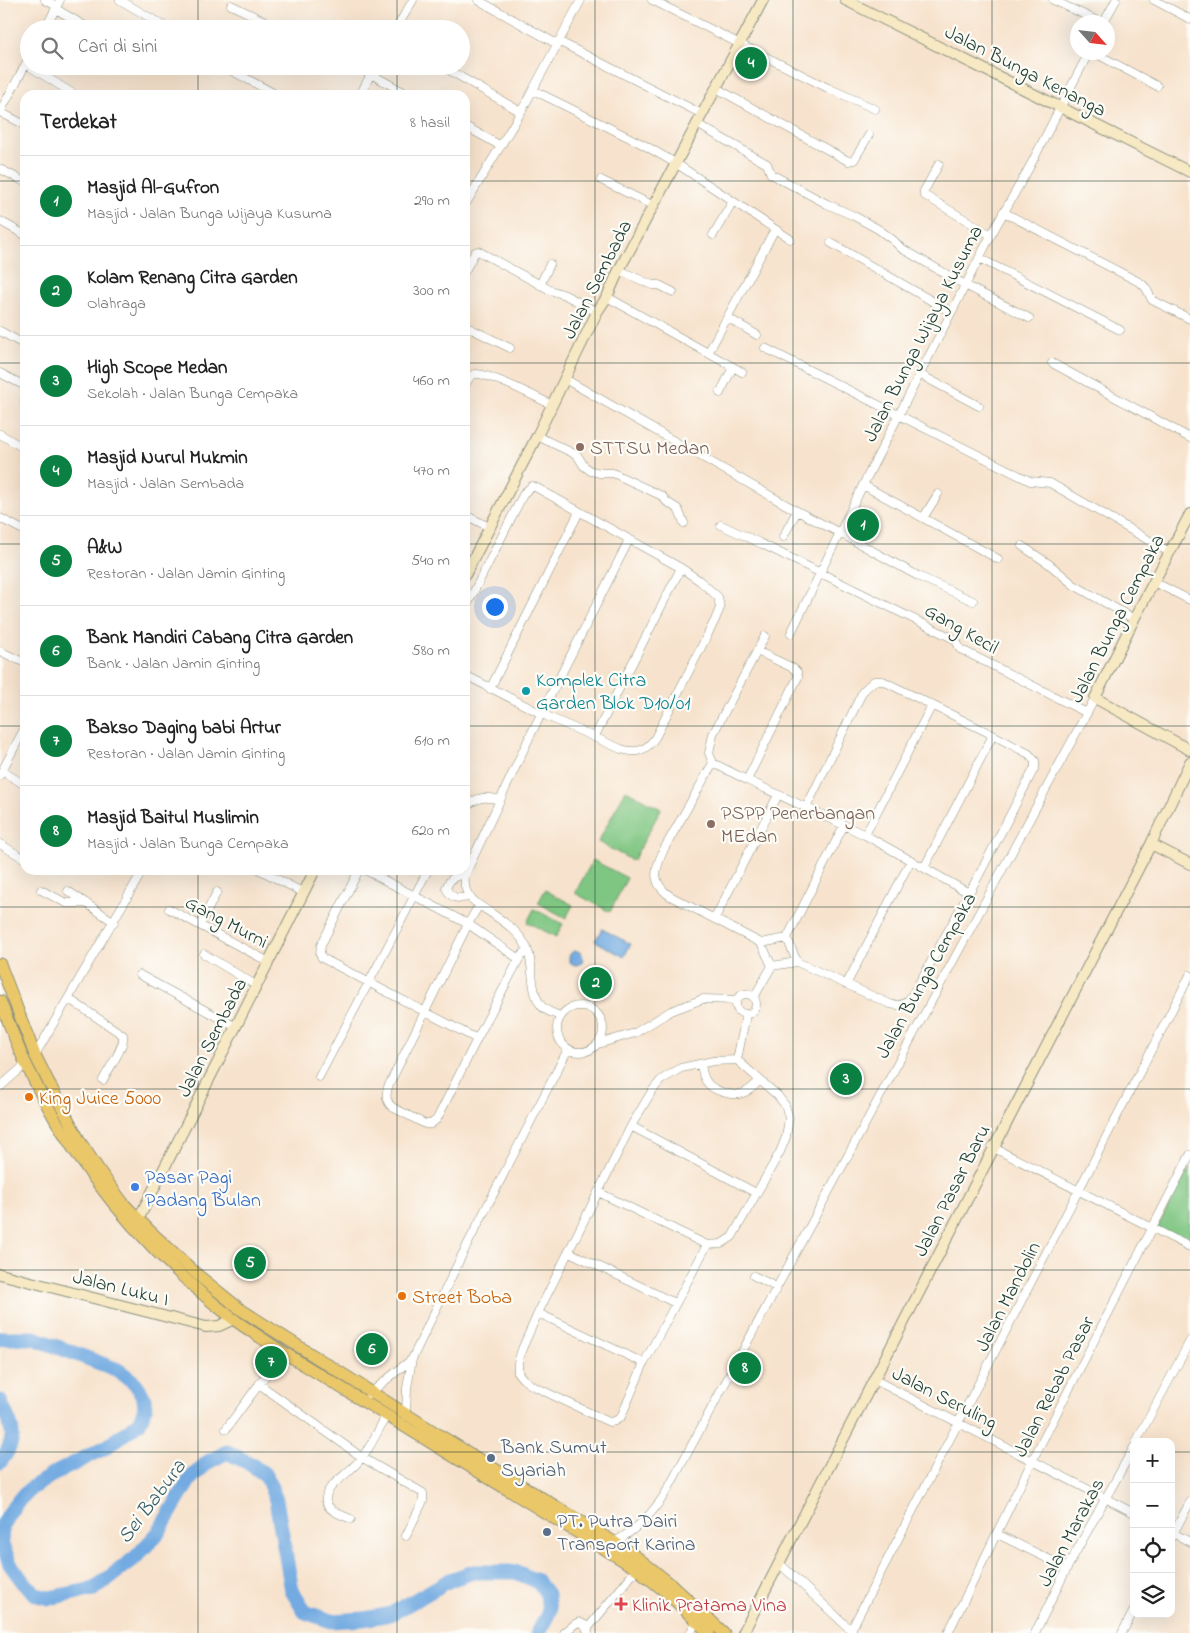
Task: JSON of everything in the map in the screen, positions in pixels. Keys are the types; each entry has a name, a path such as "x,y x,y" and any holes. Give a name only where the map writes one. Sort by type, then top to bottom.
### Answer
{"main road":[{"path":"0,964 36,1056 81,1143 101,1173 138,1220 198,1276 240,1309 366,1397 386,1416 404,1420 637,1570 667,1593 709,1633"},
{"path":"0,1001 26,1064 53,1117 75,1152 116,1208 172,1268 234,1319 282,1352 366,1397 614,1542 672,1585 724,1633"}],"street":[{"path":"45,0 58,5 78,20"},
{"path":"120,0 154,20"},
{"path":"401,20 412,0"},
{"path":"478,0 558,43 702,114"},
{"path":"470,197 521,112 581,0"},
{"path":"652,0 828,88 875,109"},
{"name":"Jalan Sembada","path":"470,566 491,528 598,312 607,298 619,270 763,0"},
{"name":"Jalan Bunga Kenanga","path":"845,0 1190,172"},
{"path":"1053,0 1085,15"},
{"path":"1108,15 1116,0"},
{"path":"1154,0 1190,19"},
{"path":"50,20 58,5"},
{"path":"231,5 262,20"},
{"name":"Jalan Bunga Wijaya Kusuma","path":"791,632 964,285 1029,168 1085,60"},
{"path":"1108,60 1157,86"},
{"path":"20,122 0,112 22,75"},
{"path":"45,75 67,90"},
{"path":"240,75 268,90"},
{"path":"363,90 370,75"},
{"path":"380,75 403,90"},
{"path":"457,75 521,112"},
{"path":"716,88 849,161 854,160 869,135"},
{"path":"533,90 644,145 677,164 790,239"},
{"path":"697,124 767,164 771,174 854,216 893,240 901,248 964,285 1029,318"},
{"path":"470,129 501,146"},
{"path":"939,164 924,191 924,195 991,235"},
{"path":"0,169 20,179"},
{"path":"601,180 654,206"},
{"path":"714,235 734,201"},
{"path":"1003,212 1141,283 1152,300 1190,319"},
{"path":"0,221 20,232"},
{"path":"708,353 775,229"},
{"path":"831,244 951,312"},
{"path":"470,260 474,252 478,251 540,285 598,312"},
{"path":"979,258 1120,330"},
{"path":"540,285 550,264"},
{"path":"619,270 673,292"},
{"path":"607,298 742,372"},
{"path":"728,318 757,335"},
{"path":"470,328 510,348"},
{"path":"0,331 20,342"},
{"path":"765,348 1030,480 1050,483 1169,552"},
{"path":"1052,363 1190,438"},
{"path":"720,393 733,368"},
{"path":"0,373 20,383"},
{"path":"470,377 476,374 494,379 552,405"},
{"path":"919,374 978,406"},
{"path":"565,380 797,511 918,576 973,601"},
{"path":"0,434 20,446"},
{"path":"537,436 577,455 584,466 591,471 613,473 662,496 667,502 678,508 684,523"},
{"path":"863,485 998,559"},
{"path":"470,599 527,489 532,486 681,568 714,592 718,597 720,608 655,738 643,750 635,752 621,749 542,714 470,678"},
{"path":"923,518 938,494"},
{"path":"782,537 797,511"},
{"path":"490,689 579,512"},
{"name":"Jalan Bunga Cempaka","path":"614,1542 639,1524 655,1509 662,1499 1087,713 1190,514"},
{"path":"0,518 20,528"},
{"path":"470,518 491,528"},
{"name":"Gang Kecil","path":"721,526 820,572 956,640 960,649 1087,713"},
{"path":"470,864 542,714 629,540"},
{"path":"1022,546 1049,564 1074,586 1134,619"},
{"path":"594,736 681,568"},
{"path":"1154,582 1190,600"},
{"path":"765,636 713,734 709,753 713,763 865,835 969,893"},
{"path":"0,650 20,660"},
{"path":"747,780 798,677 797,672 792,668 758,650"},
{"path":"772,966 797,962 890,1004 901,1006 907,1003 969,893 1036,765 1034,759 1029,754 878,680 870,683 863,691 806,808"},
{"path":"1095,698 1190,750"},
{"path":"865,835 932,706"},
{"path":"924,868 993,735"},
{"path":"20,737 1,773 20,782"},
{"name":"Jalan Pasar Baru","path":"743,1633 992,1148 1151,844 1190,762"},
{"path":"713,763 659,860 656,878 658,886 670,896 761,943 772,966"},
{"path":"715,918 778,795"},
{"path":"470,803 474,799 489,797 500,800"},
{"path":"797,962 787,938 844,825"},
{"path":"0,844 20,856"},
{"path":"1151,844 1190,864"},
{"path":"847,983 911,860"},
{"path":"36,1056 140,875"},
{"path":"270,875 304,893"},
{"name":"Jalan Sembada","path":"138,1220 313,875"},
{"path":"356,875 321,944 320,954 326,961 477,1039"},
{"path":"374,875 468,924 519,959"},
{"path":"319,1077 425,875"},
{"path":"468,897 454,898 449,894 446,888 450,880 458,875 465,875 464,884 468,897 518,934 527,949 540,1004 547,1011 560,1016"},
{"path":"40,890 66,903 86,903"},
{"path":"68,891 114,922"},
{"path":"200,925 217,892"},
{"path":"479,905 388,1087 386,1096 388,1103 392,1107 420,1122 431,1124 440,1116 477,1039 519,959 527,949"},
{"name":"Gang Murni","path":"169,909 269,962"},
{"path":"761,943 787,938"},
{"path":"204,954 257,986"},
{"path":"754,997 772,966"},
{"path":"140,974 236,1027"},
{"name":"Jalan Mandolin","path":"853,1632 1190,975"},
{"path":"742,994 750,995 756,1001 756,1009 746,1015 742,1014 736,1008 736,1000 742,994"},
{"path":"69,999 122,1035 121,1047 103,1080"},
{"path":"598,1044 602,1035 603,1025 600,1016 593,1009 585,1006 575,1006 566,1010 560,1016 556,1031 562,1044 576,1052 584,1052 598,1044 635,1033 671,1011 703,999 736,1000"},
{"path":"737,1060 746,1015"},
{"path":"404,1420 412,1359 454,1272 568,1049"},
{"path":"598,1192 707,1245 721,1244 732,1236 780,1152 786,1137 789,1118 785,1105 777,1095 737,1060 713,1061 681,1068 661,1080 652,1091 631,1126 598,1192 569,1252 538,1313 518,1362 518,1373 531,1385 609,1422 621,1417 644,1363 707,1245"},
{"path":"0,1087 26,1064"},
{"path":"701,1065 706,1081 716,1089 727,1093 741,1094 752,1088 759,1081"},
{"path":"631,1126 756,1193"},
{"path":"992,1148 1190,1247"},
{"name":"Jalan Rebab Pasar","path":"948,1633 1032,1461 1190,1155"},
{"path":"569,1252 675,1303"},
{"name":"Jalan Luku I","path":"0,1274 206,1327 219,1326 234,1319"},
{"path":"754,1276 776,1287"},
{"path":"538,1313 644,1363"},
{"path":"1138,1438 1190,1341"},
{"path":"226,1429 282,1352"},
{"path":"366,1397 412,1359"},
{"name":"Jalan Seruling","path":"874,1380 1130,1511"},
{"path":"259,1384 363,1458 423,1493 423,1501 406,1536"},
{"path":"350,1519 330,1508 326,1500 327,1494 332,1486 363,1458 386,1416"},
{"name":"Jalan Marakas","path":"1035,1633 1130,1454"},
{"path":"1175,1529 1190,1502"},
{"path":"997,1534 1068,1568"},
{"path":"1175,1535 1190,1542"},
{"path":"779,1563 853,1632"},
{"path":"564,1633 579,1622 584,1624 587,1631 637,1570"},
{"path":"1122,1633 1130,1618"},
{"path":"690,1633 697,1621"}],"green space":[{"path":"626,790 661,809 633,861 598,842"},
{"path":"593,860 627,878 610,912 575,893"},
{"path":"545,890 573,905 566,918 538,903"},
{"path":"534,909 563,924 556,937 527,922"},
{"path":"1190,1166 1190,1244 1157,1228"}],"water":[{"path":"602,929 631,944 624,957 595,941"},
{"path":"576,951 581,953 583,958 581,963 576,965 571,963 569,958 571,953"}],"waterway":[{"name":"Sei Babura","path":"0,1339 34,1338 118,1370 135,1383 144,1398 145,1409 139,1423 106,1447 52,1475 30,1489 16,1503 2,1527 1,1543 10,1564 24,1583 37,1595 49,1598 94,1589 135,1558 158,1533 190,1479 208,1462 227,1452 247,1462 266,1475 276,1500 292,1591 305,1612 331,1621 364,1619 391,1614 450,1580 473,1572 516,1572 537,1581 547,1594 549,1612 538,1633"},
{"name":"Sei Babura","path":"0,1401 11,1425 12,1432 10,1445 0,1462"}],"place":[{"name":"Masjid Nurul Mukmin","path":"751,63"},
{"name":"STTSU Medan","path":"580,447"},
{"name":"Masjid Al-Gufron","path":"863,525"},
{"name":"Komplek Citra Garden Blok D10/01","path":"526,691"},
{"name":"PSPP Penerbangan MEdan","path":"711,824"},
{"name":"Kolam Renang Citra Garden","path":"596,983"},
{"name":"High Scope Medan","path":"846,1079"},
{"name":"King Juice 5000","path":"29,1097"},
{"name":"Pasar Pagi Padang Bulan","path":"135,1187"},
{"name":"A&W","path":"250,1263"},
{"name":"Street Boba","path":"402,1296"},
{"name":"Bank Mandiri Cabang Citra Garden","path":"372,1349"},
{"name":"Bakso Daging babi Artur","path":"271,1362"},
{"name":"Masjid Baitul Muslimin","path":"745,1368"},
{"name":"Bank Sumut Syariah","path":"491,1458"},
{"name":"PT. Putra Dairi Transport Karina","path":"547,1532"},
{"name":"Klinik Pratama Vina","path":"621,1604"}]}
